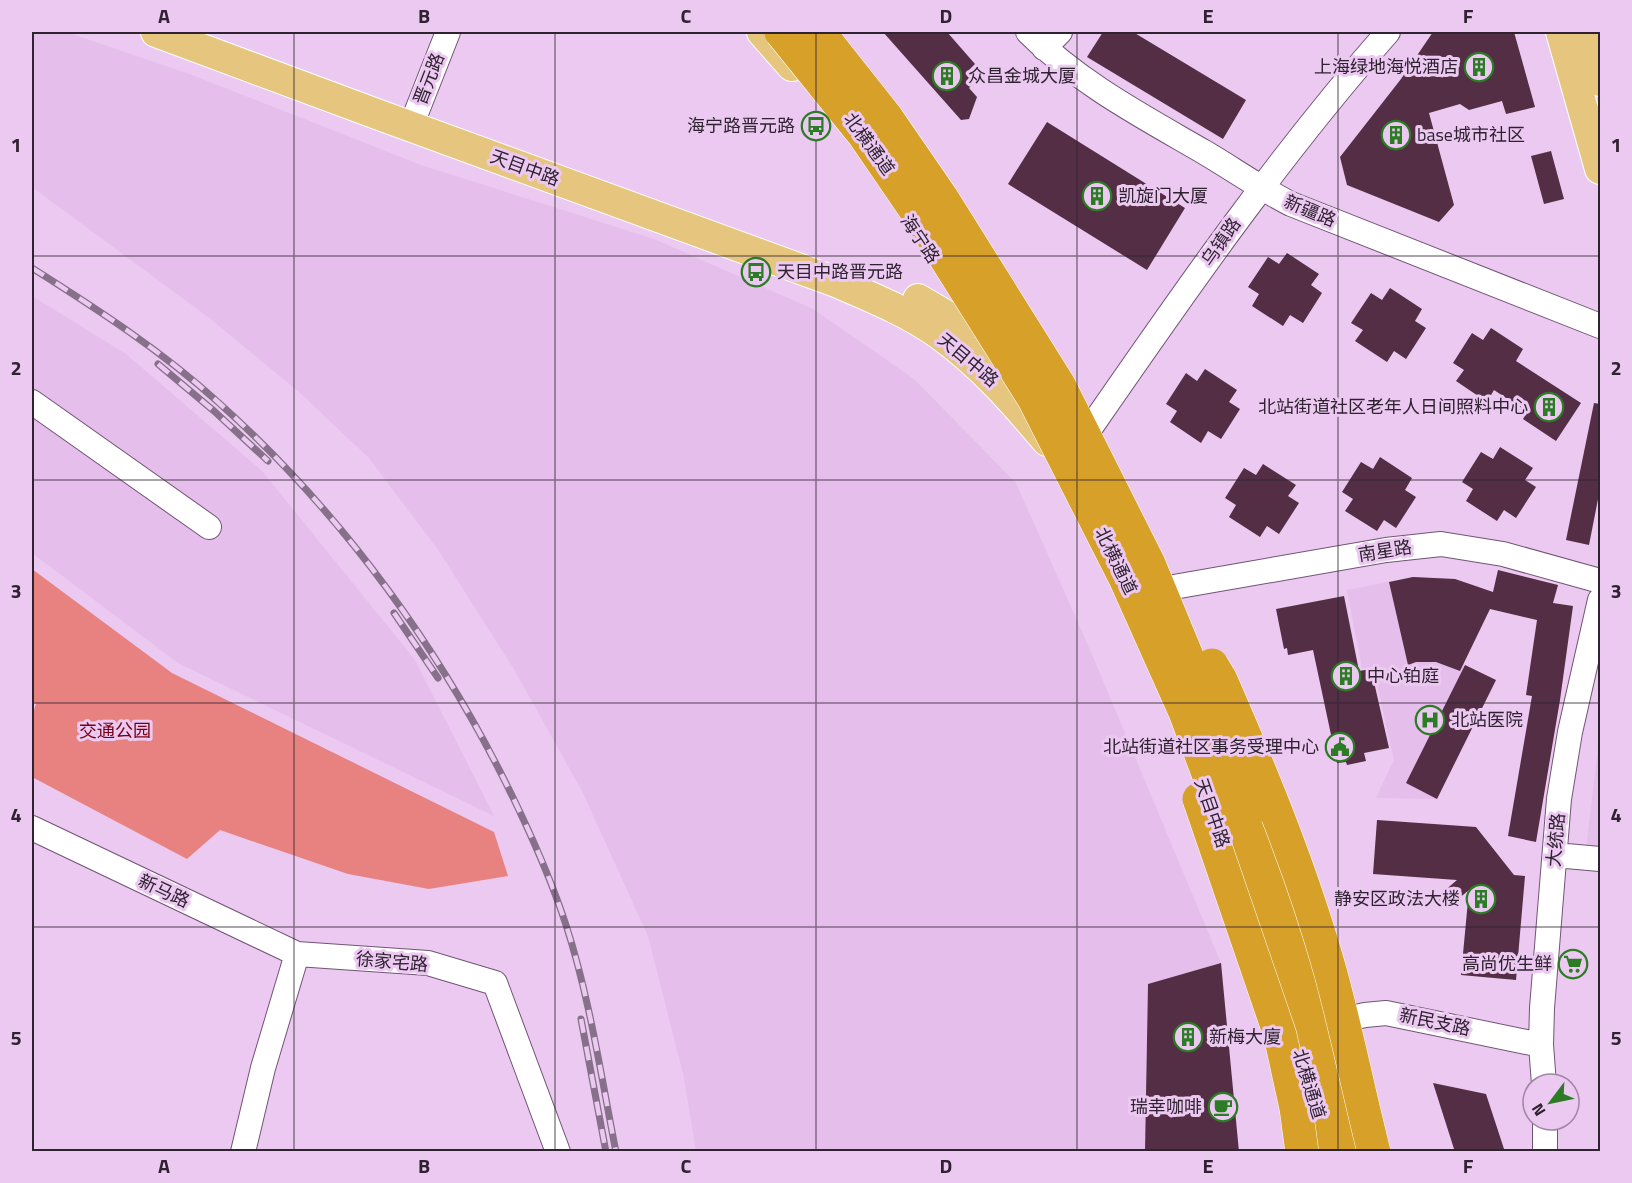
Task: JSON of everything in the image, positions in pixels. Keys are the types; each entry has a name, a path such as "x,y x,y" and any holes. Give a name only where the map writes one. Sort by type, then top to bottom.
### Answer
{"highway":[{"name":"北横通道","path":"781,32 864,135 918,214 1147,577 1185,712 1263,927 1328,1152"},
{"name":"北横通道","path":"819,32 887,118 942,198 1059,385 1205,699 1288,929 1333,1070 1353,1152"},
{"path":"1147,577 1172,725 1213,837 1280,1035 1296,1108 1302,1152"},
{"path":"1147,577 1221,680 1268,787 1303,885 1331,974 1374,1152"}],"main road":[{"name":"天目中路","path":"156,32 414,117 853,268 902,289 982,336 1091,427 1122,483 1147,577 1281,879 1328,1023 1359,1152"},
{"name":"天目中路","path":"213,32 414,117 826,278 891,307 937,333 973,361 1006,392 1062,458 1175,708 1328,1152"},
{"name":"海宁路","path":"762,32 830,113 874,171 923,243 1009,381 1062,458"},
{"path":"830,32 859,66 963,218 1047,350 1091,427"},
{"path":"1561,32 1600,170"},
{"path":"1586,32 1600,81"}],"street":[{"name":"晋元路","path":"414,117 448,32"},
{"name":"乌镇路","path":"1062,458 1091,427 1261,188 1381,34"},
{"name":"新疆路","path":"1044,37 1091,85 1291,204 1600,326"},
{"path":"32,402 209,526"},
{"name":"南星路","path":"1147,577 1441,544 1503,554 1600,581"},
{"name":"大统路","path":"1543,1072 1542,1008 1559,800 1570,732 1600,600"},
{"name":"新马路","path":"32,828 297,954"},
{"path":"1555,855 1600,859"},
{"path":"243,1152 263,1068 297,954"},
{"name":"徐家宅路","path":"297,954 428,963 495,983 558,1152"},
{"name":"新民支路","path":"1328,1023 1386,1013 1541,1045"},
{"path":"1545,1132 1545,1152"}],"shaded area":[{"path":"32,32 66,32 192,75 421,165 654,239 813,309 914,379 1016,483 1091,652 1221,963 1148,984 1145,1151 696,1151 683,1073 648,936 582,791 515,671 439,551 369,458 298,391 208,317 32,187"},
{"path":"32,296 126,354 262,471 415,660 494,816 178,663 32,553"},
{"name":"北站医院","path":"1413,577 1455,579 1480,587 1466,621 1481,628 1463,664 1496,680 1437,799 1376,798 1394,760 1373,667 1362,668 1347,590"},
{"path":"1600,732 1600,849 1586,849"}],"green space":[{"name":"交通公园","path":"32,569 172,673 494,832 508,876 429,889 348,874 220,830 187,859 32,777 32,716 36,704 32,702"}],"building":[{"name":"众昌金城大厦","path":"883,32 947,32 975,64 967,72 975,81 969,88 977,97 969,119 961,120"},
{"path":"1103,32 1133,32 1246,100 1223,139 1087,57"},
{"path":"1433,32 1514,32 1535,107 1506,114 1502,101 1469,110 1460,104 1429,113 1454,205 1439,222 1347,185 1340,157 1401,79"},
{"name":"凯旋门大厦","path":"1047,122 1185,208 1147,270 1008,184"},
{"path":"1551,151 1564,199 1544,204 1531,156"},
{"path":"1287,253 1319,274 1311,285 1322,293 1303,323 1290,315 1283,326 1252,306 1259,294 1248,287 1268,257 1279,264"},
{"path":"1390,288 1422,309 1415,321 1426,328 1406,359 1394,351 1387,362 1355,341 1363,330 1351,323 1371,293 1382,300"},
{"path":"1491,328 1523,349 1516,361 1581,403 1556,441 1523,419 1527,412 1494,390 1487,402 1456,381 1464,370 1453,363 1472,333 1483,340"},
{"path":"1205,369 1237,390 1229,402 1240,409 1221,439 1208,431 1201,443 1170,422 1177,411 1166,404 1186,373 1197,381"},
{"path":"1594,403 1600,404 1600,489 1589,545 1566,540"},
{"path":"1500,447 1533,468 1525,480 1536,487 1516,518 1504,510 1497,521 1466,501 1473,489 1462,482 1481,452 1493,459"},
{"path":"1380,457 1412,478 1405,490 1416,497 1396,528 1384,520 1377,531 1345,511 1353,499 1342,492 1361,462 1373,469"},
{"path":"1263,464 1296,485 1288,496 1299,503 1279,534 1267,526 1260,537 1229,517 1236,505 1225,498 1244,468 1256,475"},
{"path":"1498,570 1558,585 1553,603 1573,606 1536,842 1508,836 1532,696 1526,695 1537,620 1490,609 1460,671 1436,662 1416,662 1408,665 1389,582 1413,577 1455,579 1493,592"},
{"name":"中心铂庭","path":"1344,596 1359,671 1371,669 1389,748 1364,753 1366,761 1347,765 1346,762 1337,763 1313,650 1288,655 1287,648 1284,649 1276,609"},
{"path":"1465,665 1496,680 1437,799 1406,783"},
{"name":"静安区政法大楼","path":"1377,820 1476,827 1514,875 1525,876 1516,980 1461,975 1469,890 1446,909 1436,898 1457,880 1373,874"},
{"name":"新梅大廈","path":"1221,963 1239,1152 1145,1152 1148,984"},
{"path":"1433,1083 1486,1094 1505,1152 1455,1152"}],"railway":[{"path":"32,268 152,348 219,403 309,493 389,591 425,643 459,696 490,752 525,822 556,895 582,981 616,1152"},
{"path":"158,364 268,461"},
{"path":"394,613 438,678"},
{"path":"581,1019 606,1152"}],"place":[{"name":"上海绿地海悦酒店","path":"1479,67"},
{"name":"众昌金城大厦","path":"947,76"},
{"name":"海宁路晋元路","path":"816,126"},
{"name":"base城市社区","path":"1396,135"},
{"name":"凯旋门大厦","path":"1097,196"},
{"name":"天目中路晋元路","path":"756,272"},
{"name":"北站街道社区老年人日间照料中心","path":"1549,407"},
{"name":"中心铂庭","path":"1346,676"},
{"name":"北站医院","path":"1430,720"},
{"name":"北站街道社区事务受理中心","path":"1340,747"},
{"name":"静安区政法大楼","path":"1481,899"},
{"name":"高尚优生鲜","path":"1573,964"},
{"name":"新梅大廈","path":"1188,1037"},
{"name":"瑞幸咖啡","path":"1223,1107"}]}
